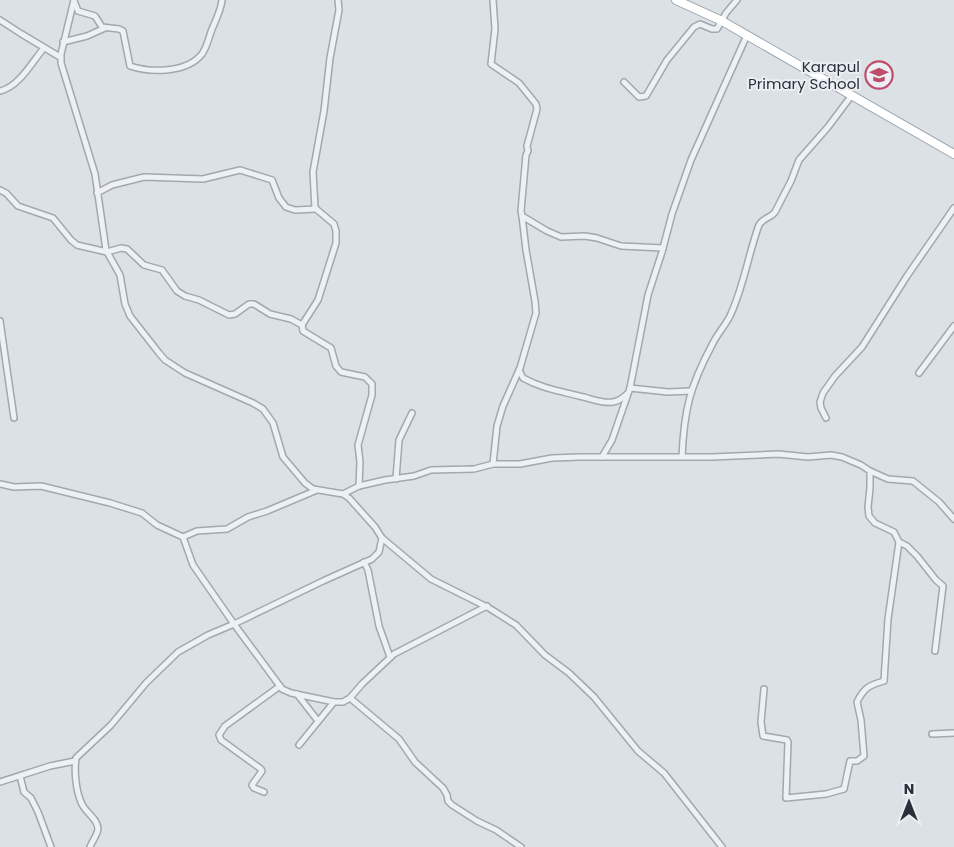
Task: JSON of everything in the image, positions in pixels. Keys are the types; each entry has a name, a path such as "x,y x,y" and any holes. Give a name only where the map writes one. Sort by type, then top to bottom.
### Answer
{"main road":[{"path":"676,0 722,21 954,154"}],"street":[{"path":"74,0 79,12 95,16 102,27 123,31 129,64 160,70 180,69 202,54 222,0"},
{"path":"74,0 60,57 89,151 104,245 120,275 124,300 130,316 165,360 185,373 263,409 273,423 280,450 286,462 305,483 317,490 343,494 351,499"},
{"path":"338,0 339,10 313,172 316,209 334,224 336,243 318,300 302,325 303,331 331,348 336,366 340,372 364,376 372,384 372,395 358,446 360,462 359,486"},
{"path":"492,0 495,29 491,64 519,83 538,109 526,155 521,212 536,310 519,370 503,406 497,426 493,464"},
{"path":"624,82 639,97 643,97 649,91 672,53 694,27 700,24 714,30 719,27 726,13 737,0"},
{"path":"0,20 60,57"},
{"path":"63,42 87,36 106,28"},
{"path":"602,457 612,440 629,390 648,295 672,214 691,160 747,36"},
{"path":"0,91 15,83 44,48"},
{"path":"682,458 684,422 691,391 713,342 730,316 743,283 759,225 763,219 773,215 791,181 799,160 823,133 852,95"},
{"path":"97,193 112,184 141,177 204,180 240,170 272,180 279,198 286,207 295,210 316,209"},
{"path":"0,190 4,191 20,208 53,218 74,243 80,246 107,252 121,248 127,249 144,265 165,272 180,294 229,315 235,314 252,304 270,314 294,320 302,325"},
{"path":"826,418 820,402 823,393 835,376 862,347 907,276 954,208"},
{"path":"522,216 560,240 585,236 621,246 663,248"},
{"path":"0,321 14,418"},
{"path":"919,373 954,326"},
{"path":"519,370 523,378 540,386 602,402 617,401 629,390 691,391"},
{"path":"396,479 399,440 412,413"},
{"path":"343,494 359,486 414,476 435,470 474,469 493,464 520,464 565,457 682,458 770,454 808,457 831,455 842,457 888,479 913,481 939,502 954,519"},
{"path":"764,689 761,722 763,736 787,740 788,742 786,798 826,794 844,789 850,761 857,761 864,756 861,720 857,702 863,691 874,684 884,682 888,619 899,542 894,532 875,523 869,516 870,471"},
{"path":"0,484 14,487 41,486 142,512 156,524 183,537 193,565 234,624 282,689 297,694 334,702 343,702 350,698 390,657 486,606"},
{"path":"350,489 348,495 382,538 435,583 486,606 516,625 545,655 569,673 590,693 638,751 664,774 722,847"},
{"path":"183,537 196,531 227,529 248,517 317,490"},
{"path":"90,847 97,834 98,827 96,821 81,804 76,784 76,761 78,756 111,725 146,682 169,659 189,644 372,559 379,552 382,538"},
{"path":"899,542 907,546 920,558 944,587 935,651"},
{"path":"364,562 368,570 379,626 390,657"},
{"path":"264,792 254,788 252,784 262,771 261,769 221,740 219,734 225,726 280,686"},
{"path":"297,694 318,721"},
{"path":"350,698 399,739 415,762 443,788 448,801 452,805 476,822 496,830 520,847"},
{"path":"300,745 334,702"},
{"path":"932,734 954,733"},
{"path":"0,782 50,766 76,761"},
{"path":"20,776 24,792 31,798 38,812 51,847"}],"place":[{"name":"Karapul Primary School","path":"879,75"}]}
